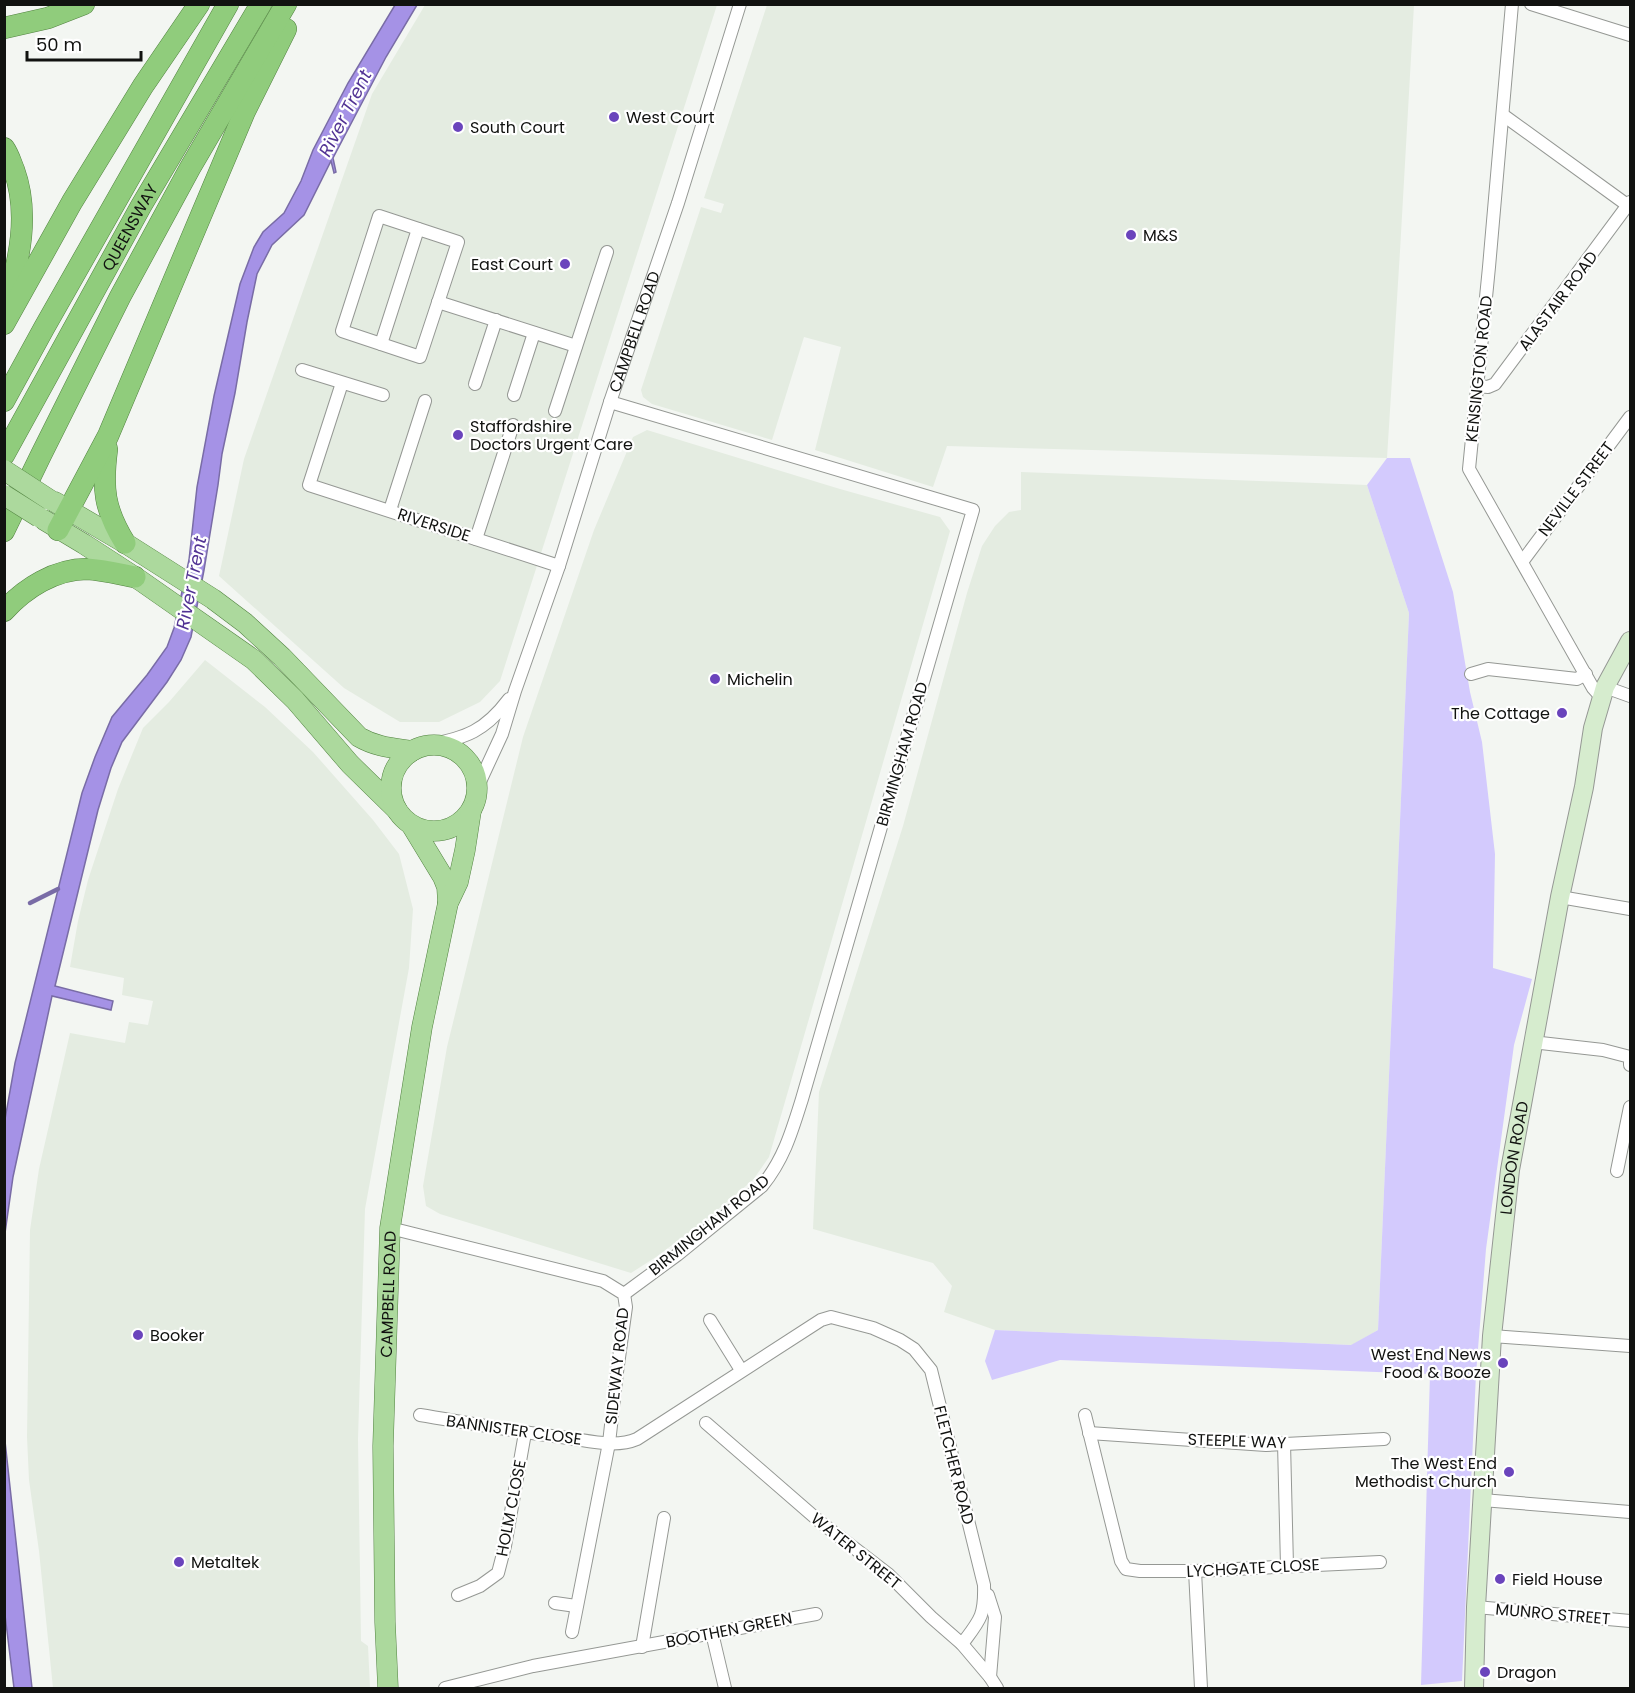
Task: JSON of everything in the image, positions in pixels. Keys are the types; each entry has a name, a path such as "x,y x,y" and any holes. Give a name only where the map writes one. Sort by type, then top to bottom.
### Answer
{"highway":[{"path":"4,28 48,18 84,4"},
{"path":"4,324 78,192 143,86 199,4"},
{"name":"QUEENSWAY","path":"4,401 228,4"},
{"name":"QUEENSWAY","path":"4,455 141,206 261,4"},
{"path":"4,531 120,297 190,168 285,4"},
{"path":"58,530 108,436 245,111 298,4"},
{"path":"4,148 19,183 22,231 15,273 4,313"},
{"path":"108,436 103,475 104,490 115,525 125,543"},
{"path":"4,611 34,585 75,570 99,570 138,579"}],"main road":[{"path":"4,470 213,598 282,657 359,737 380,747 448,747 461,755 475,774 476,797 471,811 463,821 447,830 432,832 412,826 400,816 393,803 390,786 394,771 402,758 420,748"},
{"path":"4,495 138,579 254,660 286,692 350,764 397,810"},
{"name":"LONDON ROAD","path":"1474,1689 1476,1607 1492,1336 1510,1170 1560,897 1584,787 1593,728 1604,693 1630,641"},
{"name":"CAMPBELL ROAD","path":"388,1689 383,1446 390,1228 422,1027 448,903 458,882 471,811"},
{"name":"CAMPBELL ROAD","path":"412,826 443,877 447,887 448,903"}],"street":[{"name":"CAMPBELL ROAD","path":"477,788 502,734 559,566 610,402 678,204 740,4"},
{"name":"KENSINGTON ROAD","path":"1512,4 1469,469 1593,688 1604,693"},
{"path":"1531,4 1630,35"},
{"path":"1503,115 1630,205"},
{"name":"ALASTAIR ROAD","path":"1478,386 1488,387 1495,384 1630,205"},
{"path":"379,216 458,242 438,302 420,357 342,331 379,216"},
{"path":"381,344 418,229"},
{"path":"555,411 607,252"},
{"path":"438,302 576,346"},
{"path":"475,384 496,320"},
{"path":"514,395 534,333"},
{"path":"302,370 383,395"},
{"name":"RIVERSIDE","path":"342,383 309,485 559,566"},
{"path":"390,510 425,401"},
{"name":"BIRMINGHAM ROAD","path":"610,402 973,510 785,1151 773,1173 762,1186 624,1294"},
{"name":"NEVILLE STREET","path":"1522,562 1630,417"},
{"path":"476,539 513,425"},
{"path":"1471,674 1488,669 1577,679 1586,674"},
{"name":"CAMPBELL ROAD","path":"420,748 454,740 478,731 499,712 515,691"},
{"path":"1604,693 1630,696"},
{"path":"1560,897 1630,909"},
{"path":"1532,1042 1603,1050 1630,1057 1630,1065"},
{"path":"1617,1171 1630,1107"},
{"name":"SIDEWAY ROAD","path":"390,1228 603,1281 624,1294 626,1307 609,1443 572,1632"},
{"name":"BANNISTER CLOSE","path":"420,1415 525,1433 609,1443 628,1443 821,1320 831,1317 873,1328 914,1349"},
{"path":"710,1320 741,1370"},
{"path":"1492,1336 1630,1346"},
{"name":"FLETCHER ROAD","path":"914,1349 931,1370 984,1585 995,1617 990,1677"},
{"path":"1084,1415 1089,1433"},
{"name":"WATER STREET","path":"706,1423 819,1521 888,1574 962,1644 990,1677 997,1689"},
{"name":"HOLM CLOSE","path":"458,1595 480,1586 498,1573 525,1433"},
{"name":"STEEPLE WAY","path":"1089,1433 1266,1445 1384,1439"},
{"name":"LYCHGATE CLOSE","path":"1089,1433 1121,1561 1126,1569 1195,1571 1380,1562"},
{"path":"1284,1443 1287,1566"},
{"path":"1482,1500 1630,1512"},
{"name":"BOOTHEN GREEN","path":"642,1647 664,1518"},
{"path":"1195,1571 1202,1689"},
{"name":"FLETCHER ROAD","path":"962,1644 980,1620 985,1605 984,1585"},
{"path":"555,1603 576,1606"},
{"name":"MUNRO STREET","path":"1476,1607 1630,1621"},
{"name":"BOOTHEN GREEN","path":"445,1689 533,1666 816,1614"},
{"path":"712,1633 725,1689"}],"shaded area":[{"path":"425,5 717,5 500,681 480,702 439,722 400,722 344,688 219,576 244,459 372,94"},
{"path":"767,5 1414,5 1387,458 947,446 933,487 815,450 841,347 804,337 772,440 652,404 643,397 641,390 701,207 721,213 724,204 704,198"},
{"path":"647,430 940,517 950,531 769,1157 753,1180 703,1222 631,1273 440,1214 426,1206 423,1186 447,1047 523,737 594,530 633,437"},
{"path":"1387,458 1410,458 1453,592 1470,692 1482,742 1495,854 1493,968 1532,979 1514,1045 1486,1249 1476,1374 1462,1681 1421,1685 1430,1374 1060,1360 992,1380 985,1361 995,1330 1351,1345 1378,1330 1409,613 1367,485"},
{"path":"1021,472 1367,485 1409,613 1378,1330 1352,1345 995,1330 944,1312 952,1286 933,1263 813,1229 819,1092 903,826 982,546 995,526 1009,512 1021,510"},
{"path":"205,660 265,707 313,752 373,820 399,854 413,909 409,968 365,1209 358,1439 361,1641 368,1646 370,1688 53,1688 29,1480 27,1437 30,1230 39,1169 70,1033 125,1043 129,1022 148,1025 153,1001 122,995 124,978 70,967 88,880 118,789 143,728"}],"water":[{"name":"River Trent","path":"395,5 417,5 386,57 333,158 336,172 334,173 331,161 304,215 272,245 257,274 222,454 191,637 181,660 167,682 122,742 111,768 98,810 55,986 113,1001 111,1010 52,996 13,1177 5,1233 5,1119 15,1063 82,793 95,757 112,717 167,647 174,628 189,560 197,487 214,396 240,284 254,247 263,232 284,213 301,181 313,150 348,83"},
{"path":"4,1432 32,1688 14,1688 4,1607"}],"waterway":[{"path":"30,903 58,889"}],"place":[{"name":"West Court","path":"614,117"},
{"name":"South Court","path":"458,127"},
{"name":"M&S","path":"1131,235"},
{"name":"East Court","path":"565,264"},
{"name":"Staffordshire Doctors Urgent Care","path":"458,435"},
{"name":"Michelin","path":"715,679"},
{"name":"The Cottage","path":"1562,713"},
{"name":"Booker","path":"138,1335"},
{"name":"West End News Food & Booze","path":"1503,1363"},
{"name":"The West End Methodist Church","path":"1509,1472"},
{"name":"Metaltek","path":"179,1562"},
{"name":"Field House","path":"1500,1579"},
{"name":"Dragon","path":"1485,1672"}]}
